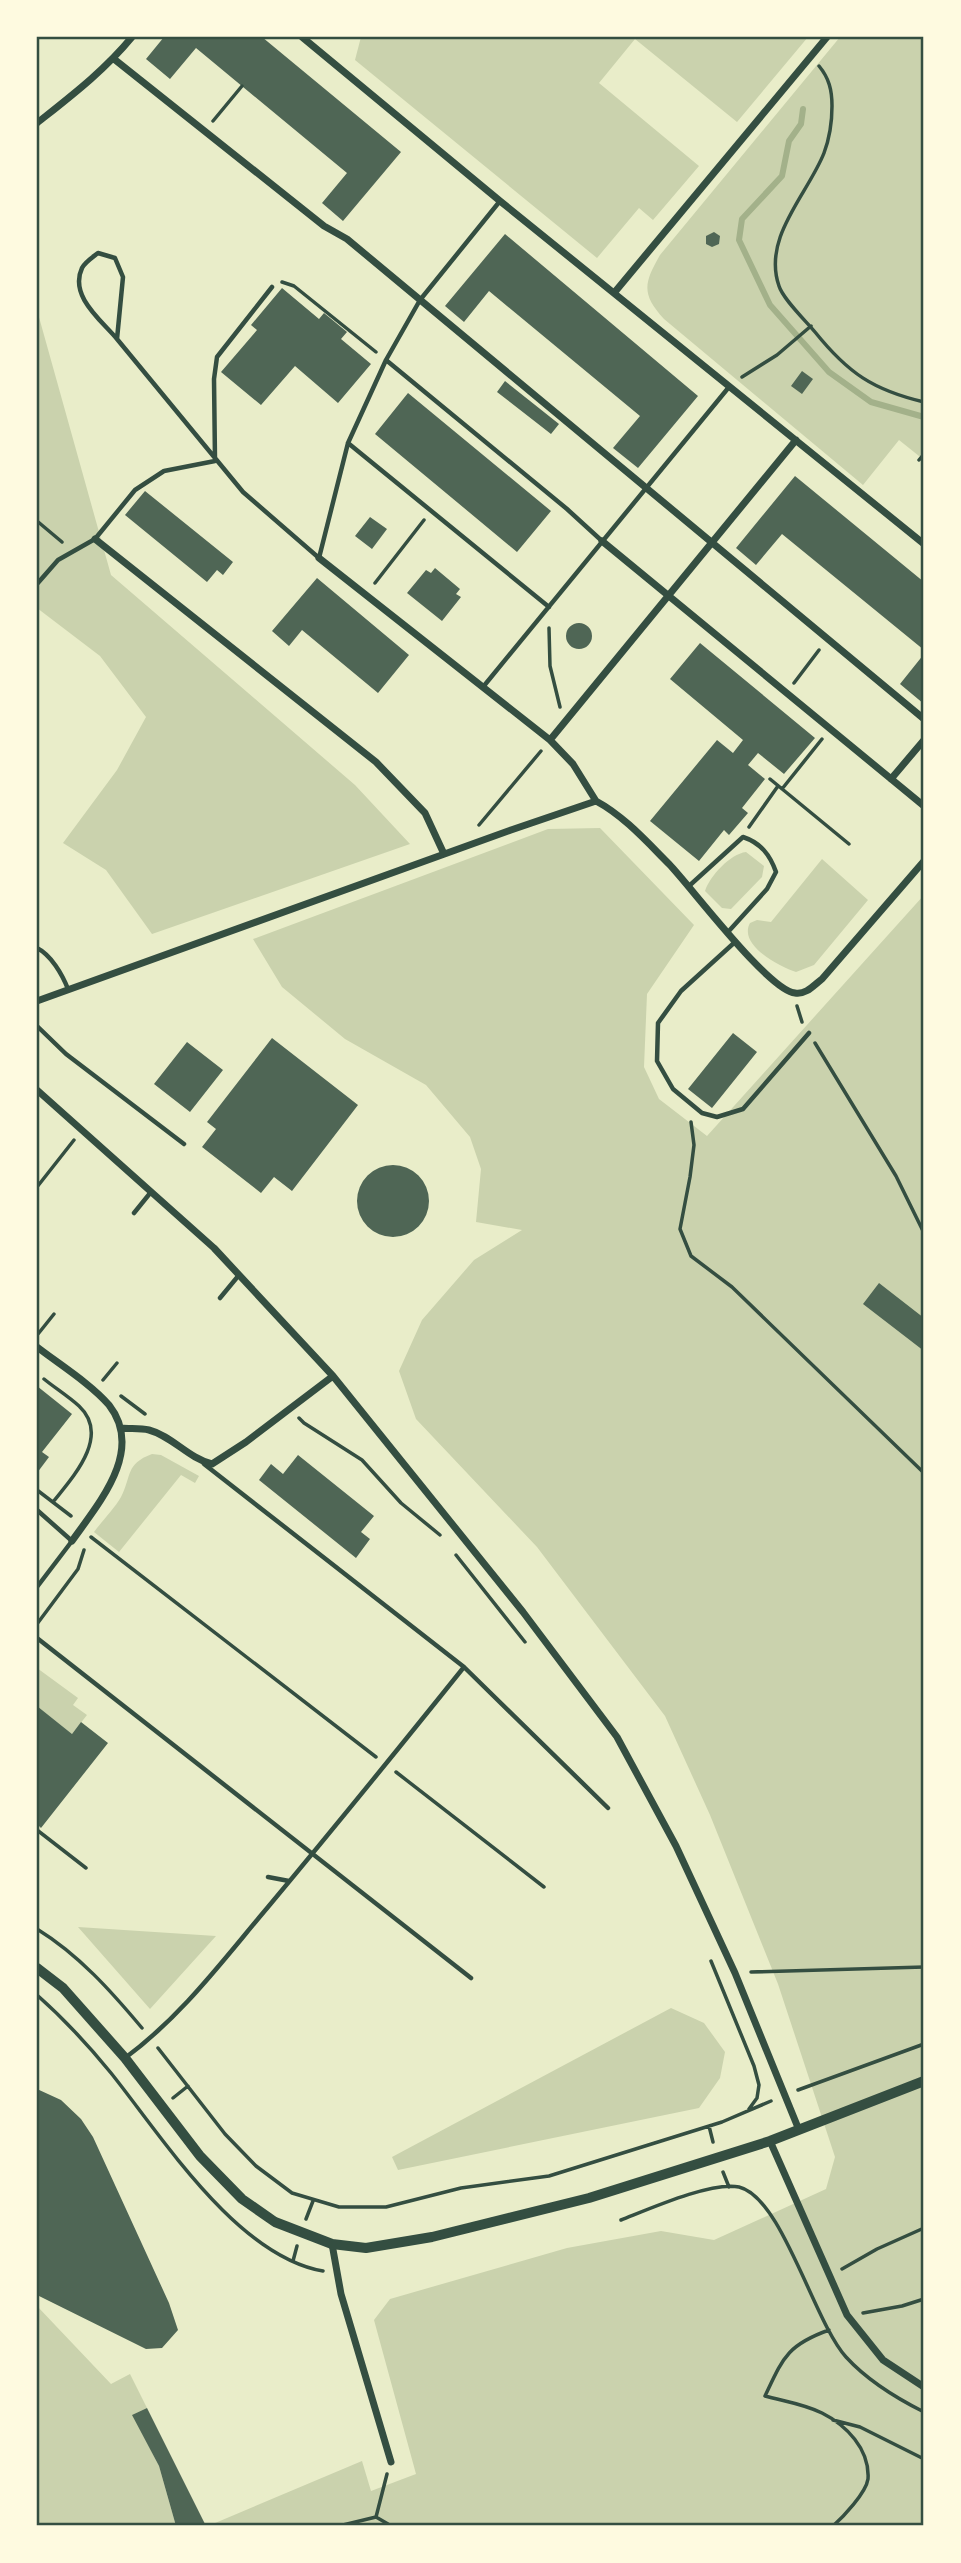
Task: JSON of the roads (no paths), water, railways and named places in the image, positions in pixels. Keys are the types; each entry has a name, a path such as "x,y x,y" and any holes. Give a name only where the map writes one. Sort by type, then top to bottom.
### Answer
{"street":[{"path":"37,123 92,80 132,37"},
{"path":"302,37 924,544"},
{"path":"614,293 827,37"},
{"path":"114,59 324,226 347,239 924,719"},
{"path":"550,740 796,440"},
{"path":"95,539 376,762 425,813 444,854"},
{"path":"602,541 924,806"},
{"path":"319,558 550,740 573,764 596,801 612,810 670,865 735,942 768,975 794,994 805,992 822,979 924,861"},
{"path":"891,779 924,740"},
{"path":"37,1001 596,801"},
{"path":"37,1090 214,1248 333,1376 523,1612 617,1737 676,1846 735,1973 799,2130"},
{"path":"37,1347 109,1406 121,1429 123,1440 120,1460 110,1487 72,1541"},
{"path":"121,1429 147,1429 163,1436 200,1461 212,1464 224,1458 333,1376"},
{"path":"37,1968 63,1988 125,2058 200,2156 242,2199 275,2222 332,2244 366,2248 432,2237 589,2198 770,2141 924,2081"},
{"path":"770,2141 847,2315 883,2360 924,2387"},
{"path":"332,2244 341,2294 391,2462"}],"lane":[{"path":"117,340 123,277 115,258 99,253 82,265 77,284 82,297 215,461 243,492 319,558 348,443 386,360 420,300 500,201"},
{"path":"215,461 214,379 217,357 272,287"},
{"path":"386,360 602,541"},
{"path":"482,688 729,387"},
{"path":"348,443 549,607"},
{"path":"37,584 58,561 95,539 135,490 164,471 215,461"},
{"path":"688,887 743,838 752,840 770,856 776,872 768,889 727,933"},
{"path":"735,942 681,991 658,1023 657,1060 673,1089 702,1113 717,1117 743,1109 809,1033"},
{"path":"37,948 44,951 64,978 68,990"},
{"path":"37,1026 66,1054 184,1144"},
{"path":"134,1213 151,1191"},
{"path":"220,1297 239,1275"},
{"path":"200,1461 464,1667 608,1808"},
{"path":"37,1510 72,1541 37,1587"},
{"path":"37,1639 471,1978"},
{"path":"125,2058 178,2014 314,1854 464,1667"},
{"path":"268,1877 290,1881"}],"waterway":[{"path":"803,109 801,124 789,141 782,176 742,219 739,240 770,305 829,372 871,402 924,417"}]}
